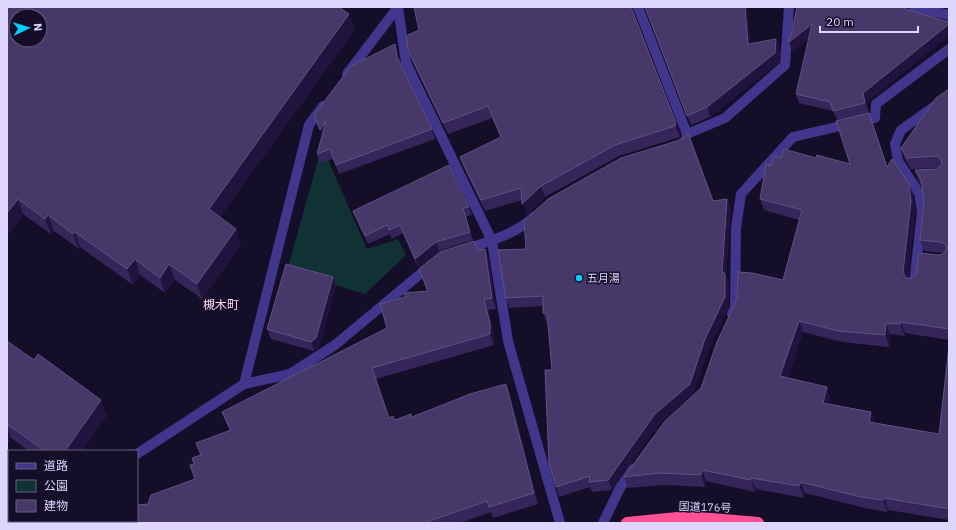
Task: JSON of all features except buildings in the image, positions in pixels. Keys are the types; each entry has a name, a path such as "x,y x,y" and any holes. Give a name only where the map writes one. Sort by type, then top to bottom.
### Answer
{"highway":[{"name":"国道176号","path":"627,523 650,522 688,517 758,523"}],"street":[{"path":"342,81 398,7"},
{"path":"398,7 406,63 492,241 508,341 560,523"},
{"path":"638,7 687,134 685,142 671,146"},
{"path":"687,134 725,118 786,65 789,7"},
{"path":"913,7 949,15"},
{"path":"728,322 735,308 736,228 741,194 793,137 875,118 876,104 949,48"},
{"path":"914,284 922,212 919,193 913,176 898,161 895,144 901,130 949,96"},
{"path":"244,384 309,125 328,100"},
{"path":"456,252 492,241 527,224 543,208"},
{"path":"138,453 244,384 290,374 335,345 441,257"},
{"path":"917,257 930,259"},
{"path":"603,523 620,488 637,464"}],"green space":[{"path":"322,146 367,249 398,239 406,255 365,294 287,271"}],"place":[{"name":"五月湯","path":"579,278"}],"district":[{"name":"槻木町","path":"221,305"}]}
